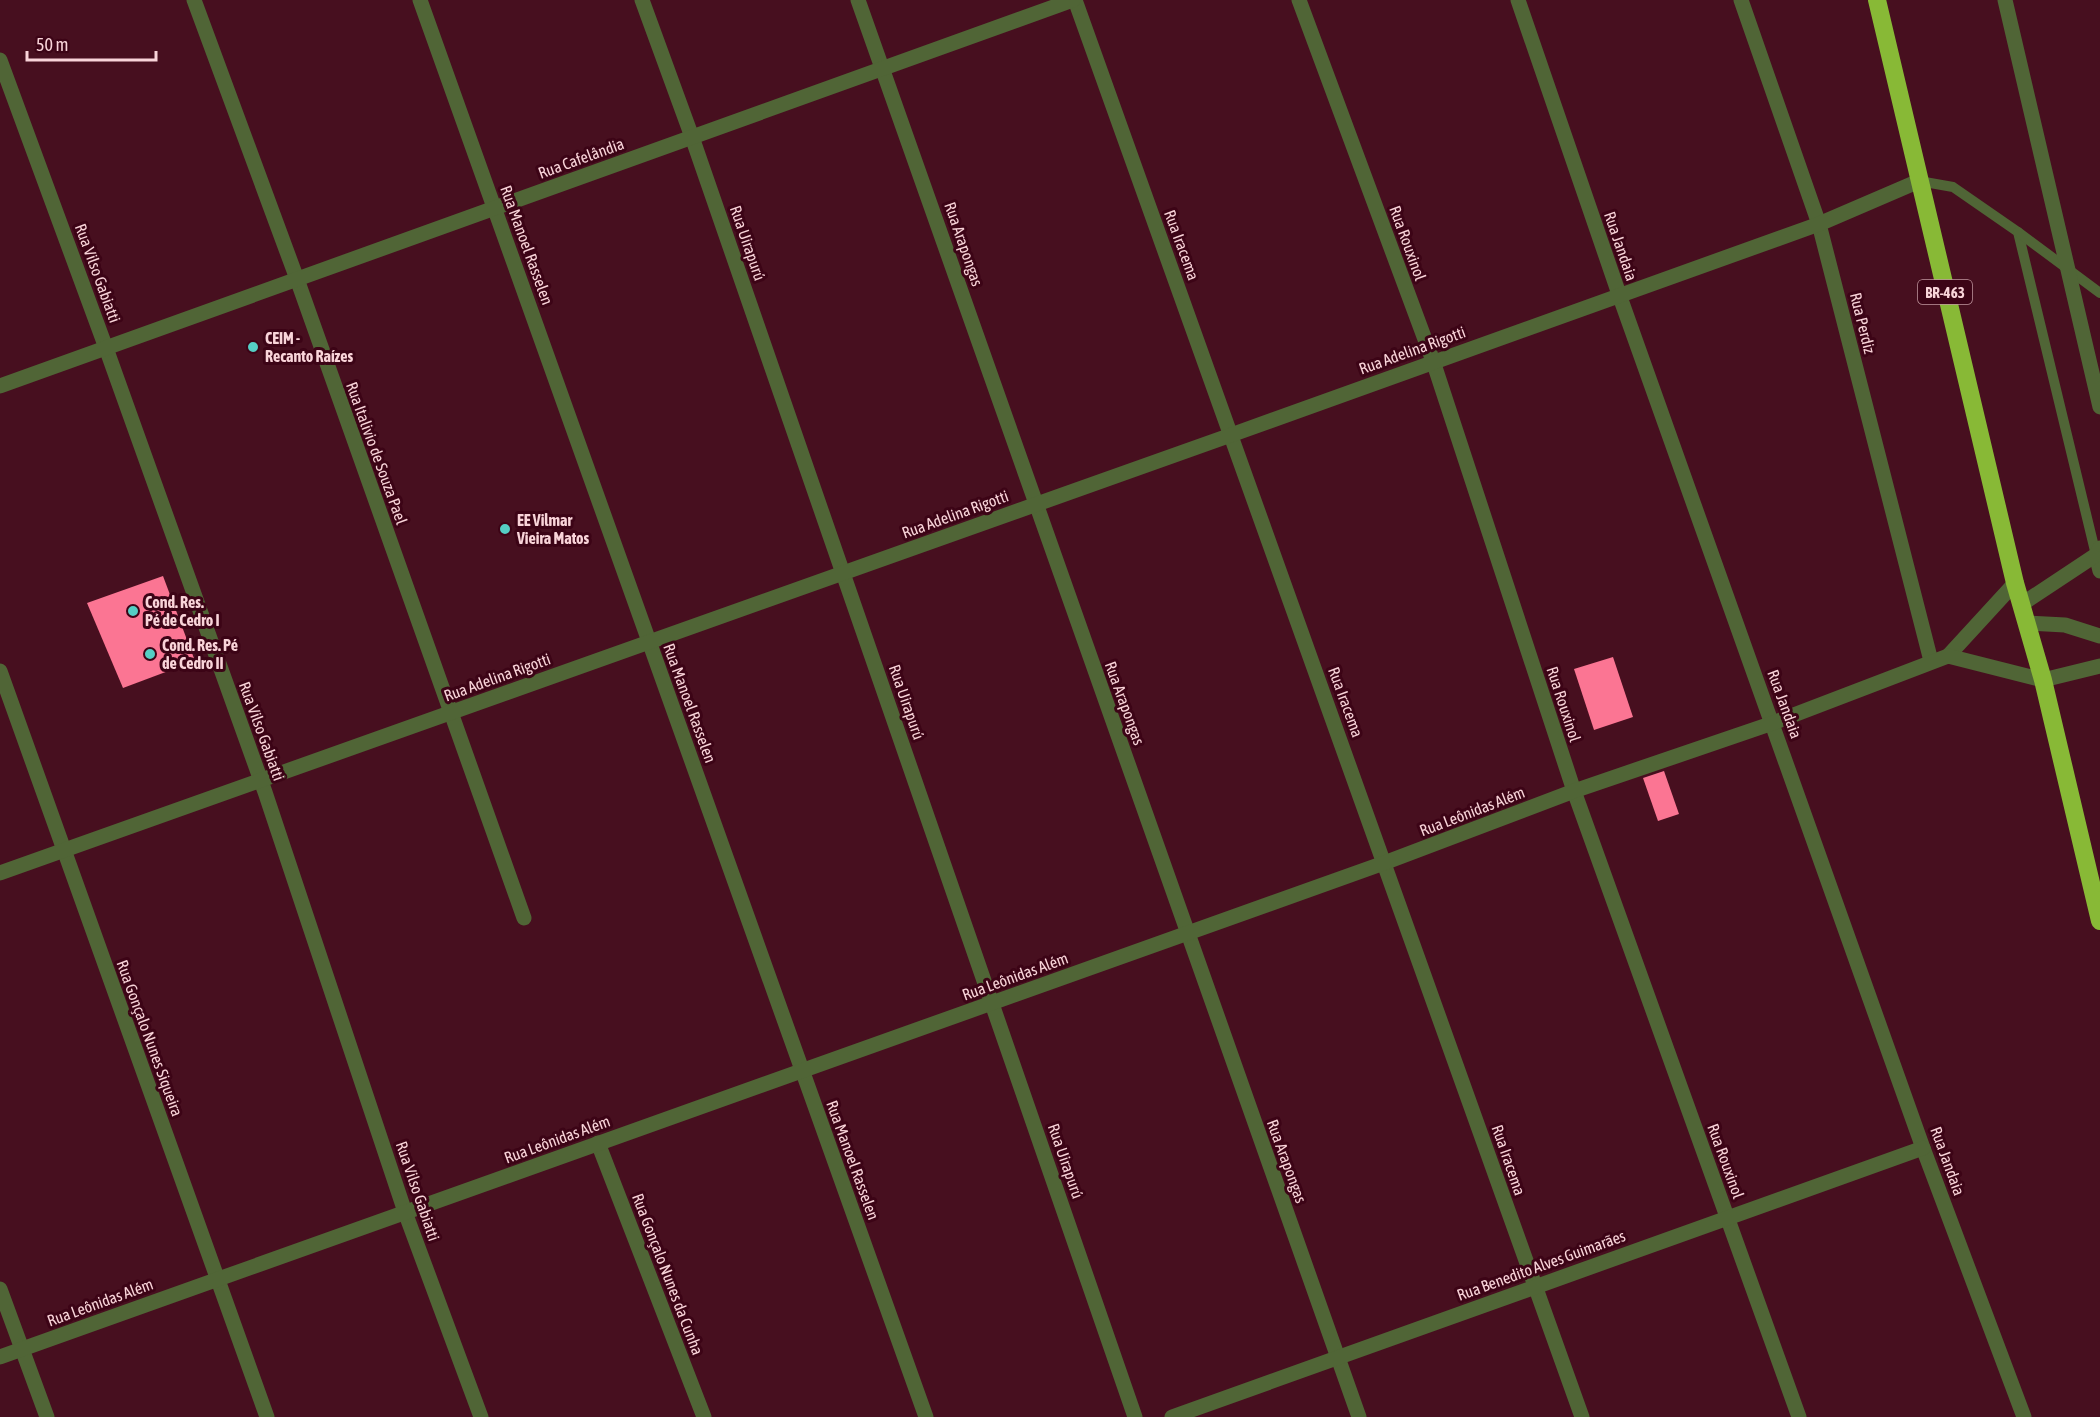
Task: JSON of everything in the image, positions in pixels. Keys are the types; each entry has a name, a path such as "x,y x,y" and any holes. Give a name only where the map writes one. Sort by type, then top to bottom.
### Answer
{"highway":[{"name":"BR-463","path":"1877,0 2015,583 2043,680 2100,921"}],"street":[{"name":"Rua Italivio de Souza Pael","path":"194,0 297,279 525,918"},
{"name":"Rua Manoel Rasselen","path":"420,0 926,1417"},
{"name":"Rua Uirapurú","path":"642,0 692,137 1135,1417"},
{"name":"Rua Arapongas","path":"858,0 1359,1417"},
{"name":"Rua Cafelândia","path":"0,386 1074,0"},
{"name":"Rua Iracema","path":"1074,0 1582,1417"},
{"name":"Rua Rouxinol","path":"1299,0 1433,361 1574,791 1799,1417"},
{"name":"Rua Jandaia","path":"1518,0 1620,297 1923,1148 2024,1417"},
{"name":"Rua Perdiz","path":"1741,0 1819,224 1931,661"},
{"path":"2005,0 2100,407"},
{"name":"Rua Vilso Gabiatti","path":"0,60 261,781 405,1212 481,1417"},
{"name":"Rua Adelina Rigotti","path":"0,873 1036,505 1433,361 1620,297 1819,224 1919,182"},
{"path":"2022,604 2098,552 2100,571"},
{"path":"2015,583 1948,656 2043,680 2100,666"},
{"path":"2028,623 2065,625 2100,636"},
{"name":"Rua Leônidas Além","path":"0,1357 1384,863 1574,791 1773,723 1948,656"},
{"name":"Rua Gonçalo Nunes Siqueira","path":"0,670 267,1417"},
{"name":"Rua Gonçalo Nunes da Cunha","path":"598,1143 704,1417"},
{"name":"Rua Benedito Alves Guimarães","path":"1172,1417 1923,1148"},
{"path":"0,1289 47,1417"}],"lane":[{"path":"1919,182 1953,187 2100,292"},
{"path":"2018,232 2098,552"}],"building":[{"path":"163,576 195,661 123,688 87,603"},
{"path":"1613,657 1633,717 1594,730 1574,669"},
{"path":"1664,771 1679,814 1658,821 1643,778"}],"place":[{"name":"CEIM - Recanto Raízes","path":"253,347"},
{"name":"EE Vilmar Vieira Matos","path":"505,529"},
{"name":"Cond. Res. Pé de Cedro I","path":"133,611"},
{"name":"Cond. Res. Pé de Cedro II","path":"150,654"}]}
